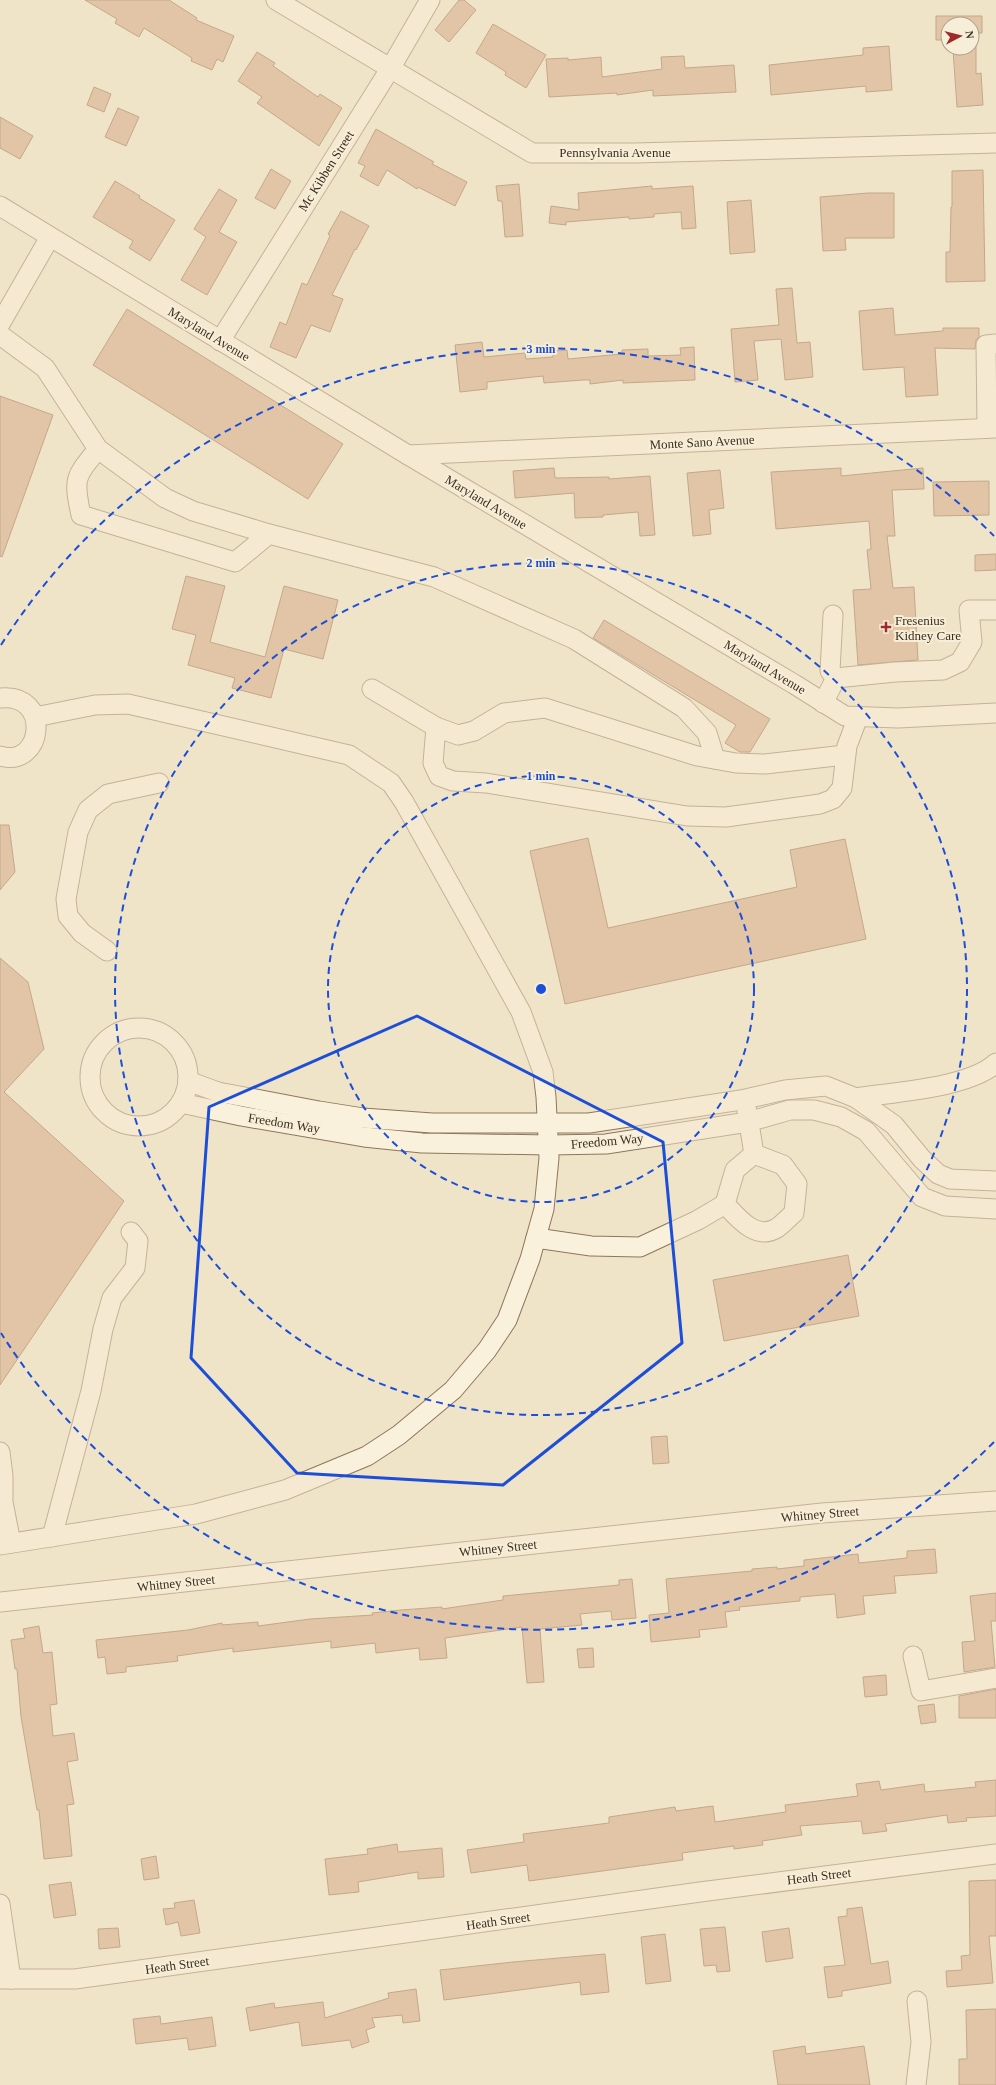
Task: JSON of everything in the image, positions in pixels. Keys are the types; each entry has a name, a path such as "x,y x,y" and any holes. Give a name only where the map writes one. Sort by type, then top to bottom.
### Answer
{"street":[{"name":"Pennsylvania Avenue","path":"276,0 532,152 635,153 996,143"},
{"name":"Mc Kibben Street","path":"220,341 390,69 430,0"},
{"name":"Maryland Avenue","path":"0,206 408,455 845,716 898,718 996,713"},
{"path":"0,324 50,237"},
{"path":"0,335 45,368 98,449 165,498 193,511 270,534 434,577 574,639 684,708 707,733 715,759"},
{"path":"991,428 986,345 996,344"},
{"name":"Monte Sano Avenue","path":"408,455 991,428"},
{"path":"98,449 79,472 76,491 81,515 235,562 270,534"},
{"path":"836,678 895,672 943,670 960,662 972,642 969,610 996,610"},
{"path":"833,615 830,671 836,678"},
{"path":"823,703 836,678"},
{"path":"372,690 436,727 458,735 474,731 504,713 544,708 697,756 736,763 765,764 845,755"},
{"path":"0,698 9,697 23,702 29,707 35,717 36,735 29,748 19,756 7,758 0,756"},
{"path":"0,1452 3,1476 5,1544 196,1514 285,1490 366,1456 399,1435 453,1390 487,1350 507,1320 536,1238 544,1208 549,1158 548,1124 542,1072 521,1012 416,823 391,783 349,755 128,704 95,705 35,717"},
{"path":"436,727 433,763 439,776 453,781 486,783 687,816 726,817 820,804 833,799 842,788 846,746 858,717"},
{"path":"107,951 82,933 68,916 66,899 78,832 88,810 108,794 159,783"},
{"path":"147,1028 162,1033 174,1042 183,1055 188,1067 188,1081 181,1103 174,1112 158,1123 148,1126 123,1125 112,1120 100,1109 93,1098 89,1081 91,1063 96,1051 106,1039 125,1029 147,1028"},
{"path":"856,1098 962,1081 980,1075 996,1063"},
{"name":"Freedom Way","path":"188,1081 218,1092 363,1118 432,1123 548,1124 589,1123 745,1099 785,1090 826,1086 856,1098 894,1125 922,1159 938,1174 950,1179 996,1182"},
{"path":"745,1099 754,1154"},
{"name":"Freedom Way","path":"181,1103 242,1116 364,1137 422,1143 548,1145 606,1144 748,1122 790,1110 814,1110 841,1117 866,1131 922,1197 945,1206 996,1209"},
{"path":"725,1204 744,1225 761,1232 776,1228 794,1213 797,1184 783,1165 754,1154"},
{"path":"536,1238 591,1246 640,1246 698,1220 725,1204 735,1170 754,1154"},
{"path":"52,1537 90,1391 103,1329 112,1298 135,1268 138,1241 131,1232"},
{"name":"Whitney Street","path":"0,1602 822,1513 996,1501"},
{"path":"913,1656 921,1691 996,1678"},
{"name":"Heath Street","path":"6,1979 75,1979 700,1892 996,1854"},
{"path":"0,1904 6,1979"},
{"path":"916,2085 921,2042 917,2001"}],"highlighted area":[{"path":"417,1016 663,1142 682,1343 503,1485 297,1473 191,1358 209,1107"}],"building":[{"path":"85,0 169,0 197,18 196,20 234,36 223,62 217,59 212,70 191,61 192,58 144,28 139,37 115,23 117,19"},
{"path":"459,0 464,0 476,10 449,42 435,30"},
{"path":"936,16 940,16 940,40 936,40"},
{"path":"980,16 982,16 982,33 980,33"},
{"path":"493,24 546,55 526,88 505,75 506,72 476,53"},
{"path":"889,46 892,90 866,92 866,86 771,95 769,65 863,55 863,48"},
{"path":"257,52 275,63 273,66 318,97 320,94 342,108 319,146 257,103 262,97 238,81"},
{"path":"684,56 685,68 734,65 736,92 653,96 653,90 617,95 617,93 549,97 546,59 568,58 568,60 601,57 602,77 662,69 661,57"},
{"path":"953,56 976,56 976,74 981,73 983,105 957,107"},
{"path":"94,87 111,94 104,112 87,105"},
{"path":"118,108 139,117 126,146 105,137"},
{"path":"0,117 33,136 20,159 0,148"},
{"path":"376,129 434,162 432,164 467,182 455,206 418,187 417,189 387,170 378,186 360,176 365,166 358,163"},
{"path":"271,169 291,181 275,209 255,198"},
{"path":"983,170 985,281 946,282 946,252 950,252 952,171"},
{"path":"115,181 175,220 150,261 129,248 133,241 93,217"},
{"path":"519,184 523,236 505,237 502,201 498,201 496,186"},
{"path":"652,186 652,189 693,186 696,228 682,229 681,212 654,214 654,217 629,219 629,217 566,222 566,225 549,223 551,206 579,210 578,193"},
{"path":"219,189 237,200 219,232 237,242 207,295 181,280 206,237 194,229"},
{"path":"868,193 894,193 894,238 845,238 846,250 823,251 820,197"},
{"path":"751,200 755,252 730,254 727,202"},
{"path":"341,211 369,226 356,250 355,249 332,295 343,299 330,332 311,325 296,358 270,347 280,322 286,325 302,283 307,285 330,236 328,234"},
{"path":"792,288 797,343 810,342 813,377 785,380 781,339 754,341 758,380 735,382 731,329 779,325 776,289"},
{"path":"893,308 895,335 943,331 943,328 979,328 979,337 976,340 975,349 935,348 938,395 906,397 904,367 863,370 859,311"},
{"path":"127,309 343,444 308,499 93,365"},
{"path":"482,342 484,357 525,353 526,359 553,357 553,351 567,350 568,359 622,354 622,350 648,349 648,356 681,355 680,348 694,347 695,380 623,383 623,380 590,384 590,380 583,380 544,383 543,376 487,382 487,389 460,392 455,345"},
{"path":"0,396 53,415 2,557 0,556"},
{"path":"554,468 555,478 609,477 609,479 650,476 655,535 640,536 638,512 603,515 603,517 575,518 574,493 515,498 513,471"},
{"path":"841,468 841,476 923,468 924,489 892,490 895,536 887,536 893,588 914,587 918,660 858,665 853,590 871,589 867,550 871,549 869,521 776,529 771,472"},
{"path":"720,470 724,508 709,510 711,534 693,536 687,473"},
{"path":"989,481 989,515 934,516 933,482"},
{"path":"996,554 996,570 975,571 975,555"},
{"path":"186,576 225,586 210,642 265,657 284,586 338,600 323,659 284,649 271,698 232,688 235,678 188,665 196,635 172,629"},
{"path":"604,620 770,719 750,752 740,752 725,743 736,725 593,638"},
{"path":"0,825 9,825 15,872 0,890"},
{"path":"588,838 608,928 797,887 790,850 845,839 866,939 565,1004 530,851"},
{"path":"0,958 28,982 44,1049 4,1092 124,1201 0,1385"},
{"path":"848,1255 859,1316 724,1341 713,1280"},
{"path":"667,1436 669,1463 653,1464 651,1437"},
{"path":"935,1549 937,1573 894,1576 896,1593 863,1596 865,1614 837,1618 835,1594 800,1597 800,1601 739,1607 740,1610 725,1612 727,1627 699,1630 700,1637 651,1642 649,1615 669,1613 666,1579 752,1571 752,1569 777,1567 777,1569 804,1566 804,1560 858,1554 859,1563 907,1558 907,1551"},
{"path":"632,1579 636,1618 612,1620 611,1611 580,1614 582,1625 540,1629 544,1682 527,1683 522,1627 445,1638 447,1658 420,1660 419,1648 376,1653 375,1643 331,1648 331,1641 233,1652 233,1648 177,1656 178,1661 126,1667 126,1672 107,1674 105,1657 98,1658 96,1640 188,1630 222,1623 222,1625 258,1622 258,1626 310,1619 373,1615 372,1613 401,1610 442,1607 442,1609 503,1600 503,1596 619,1585 619,1580"},
{"path":"996,1593 996,1621 991,1621 995,1667 964,1672 962,1642 975,1641 970,1596"},
{"path":"39,1626 43,1653 52,1652 57,1704 50,1705 53,1736 74,1733 78,1760 67,1762 74,1804 67,1805 72,1856 44,1859 39,1810 37,1810 21,1717 17,1669 15,1669 11,1640 25,1638 23,1629"},
{"path":"593,1648 594,1667 579,1668 577,1649"},
{"path":"886,1675 887,1695 865,1697 863,1677"},
{"path":"996,1689 996,1718 959,1718 959,1696"},
{"path":"934,1704 936,1722 921,1724 918,1706"},
{"path":"996,1780 996,1816 966,1818 967,1821 948,1823 947,1815 885,1824 887,1831 863,1834 861,1821 800,1826 802,1835 762,1841 763,1845 734,1849 734,1846 682,1853 683,1860 529,1881 527,1865 471,1873 467,1850 524,1842 523,1834 609,1823 609,1817 675,1807 676,1811 713,1806 715,1822 786,1812 785,1805 858,1796 856,1784 879,1781 881,1790 924,1784 925,1792 976,1787 975,1782"},
{"path":"397,1844 398,1852 442,1848 444,1877 418,1879 418,1872 358,1882 359,1892 329,1895 325,1859 368,1854 367,1849"},
{"path":"156,1856 159,1878 144,1880 141,1859"},
{"path":"996,1880 996,1936 989,1936 993,1983 947,1987 946,1971 962,1970 961,1956 970,1955 969,1881"},
{"path":"71,1882 76,1915 54,1918 49,1885"},
{"path":"194,1900 200,1933 181,1936 178,1922 166,1925 163,1909 175,1908 174,1903"},
{"path":"862,1907 871,1964 888,1961 891,1983 842,1991 842,1996 828,1998 824,1967 845,1965 838,1917 847,1916 847,1909"},
{"path":"725,1927 730,1971 717,1972 716,1965 704,1966 700,1929"},
{"path":"118,1928 120,1947 99,1949 98,1929"},
{"path":"789,1928 793,1958 766,1962 762,1932"},
{"path":"665,1934 671,1981 646,1984 641,1937"},
{"path":"605,1954 609,1992 581,1995 580,1982 444,2000 440,1970"},
{"path":"416,1989 420,2021 403,2023 402,2015 372,2018 375,2027 366,2030 369,2042 352,2048 350,2040 302,2046 299,2022 250,2031 246,2008 274,2003 275,2008 323,2002 325,2018 389,1998 388,1993"},
{"path":"996,2009 996,2085 959,2085 959,2059 967,2059 966,2010"},
{"path":"160,2016 161,2024 212,2017 216,2046 189,2050 187,2038 136,2044 133,2019"},
{"path":"805,2046 806,2054 864,2046 870,2085 778,2085 773,2051"}],"place":[{"name":"Fresenius Kidney Care","path":"886,627"}]}
